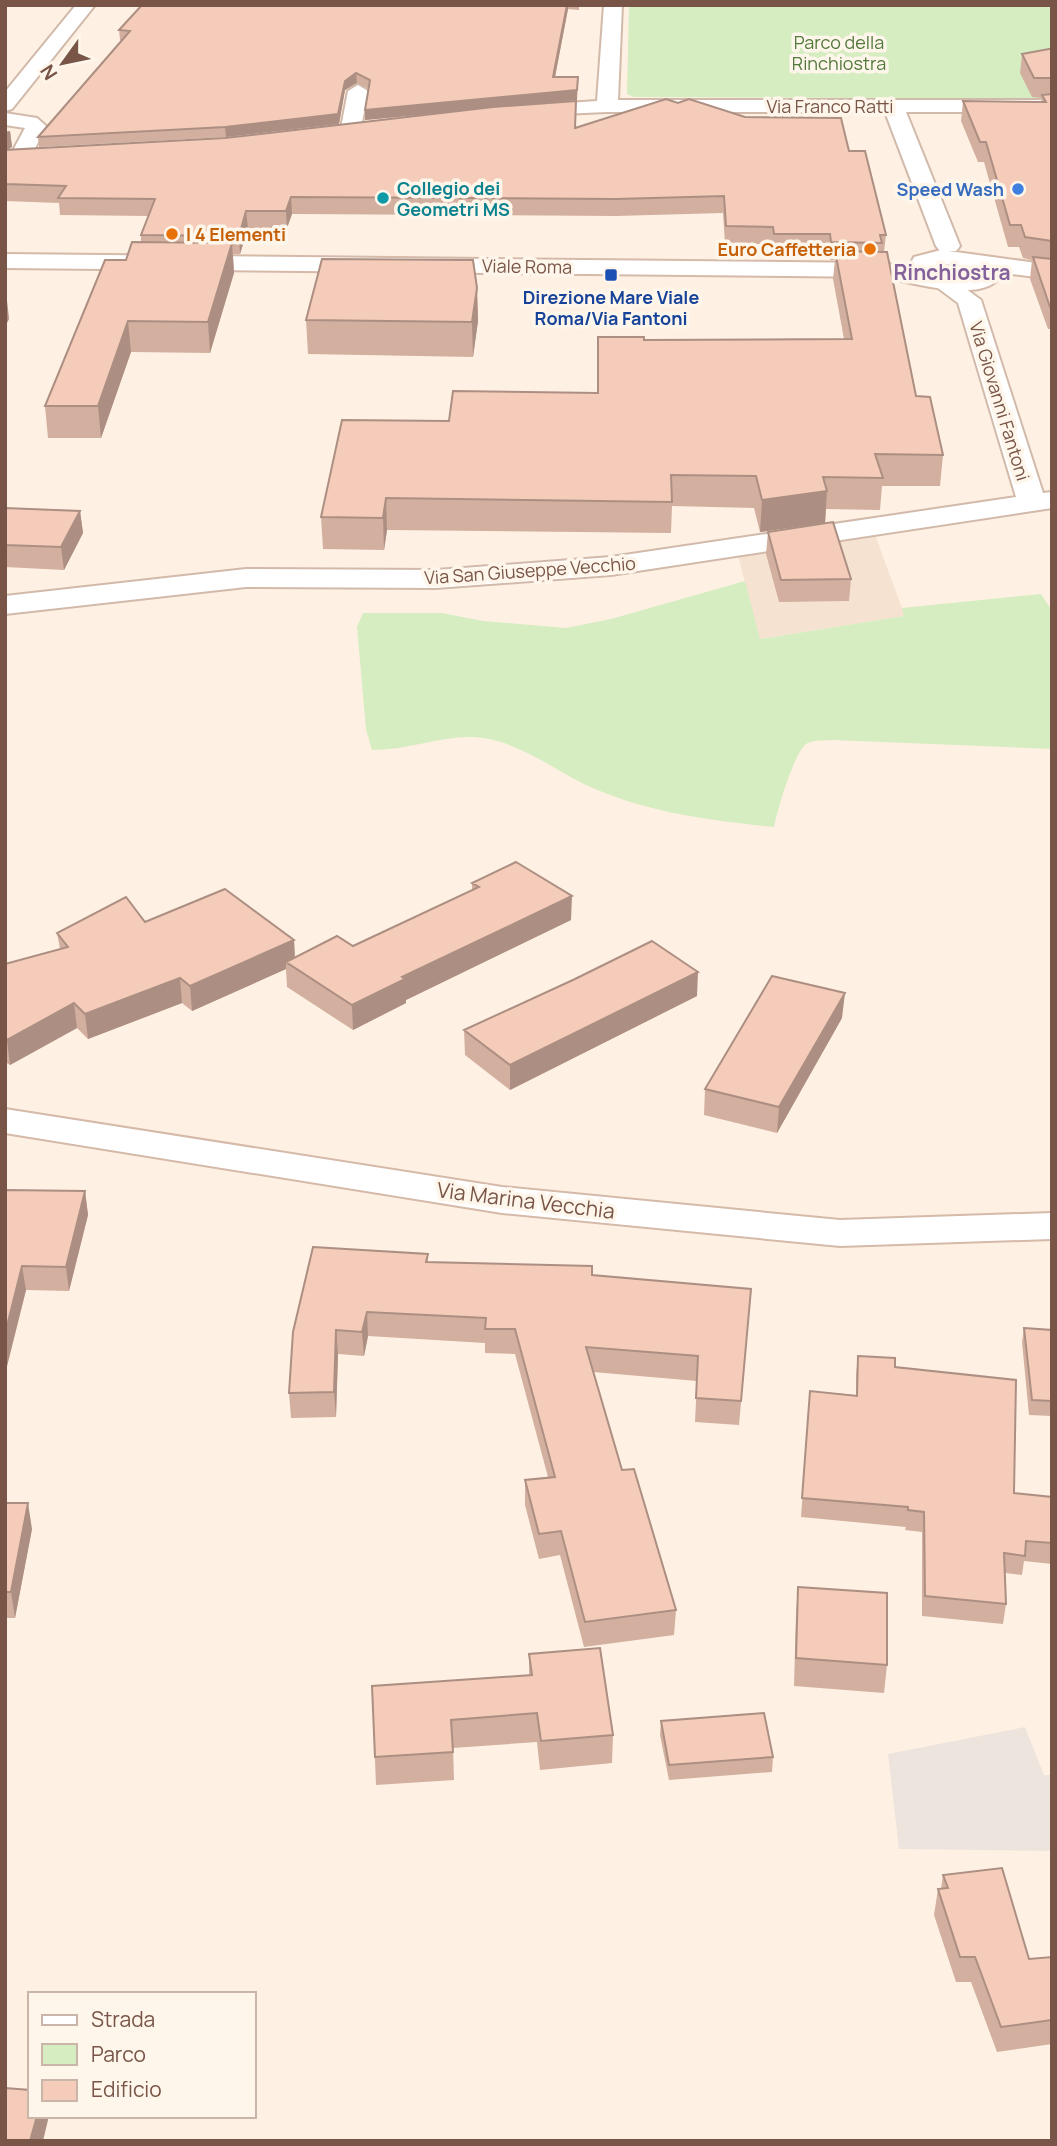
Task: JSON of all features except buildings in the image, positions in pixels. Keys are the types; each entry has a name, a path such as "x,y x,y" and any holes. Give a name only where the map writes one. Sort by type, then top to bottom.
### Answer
{"street":[{"path":"5,106 86,5"},
{"path":"607,106 613,5"},
{"path":"350,133 358,91"},
{"name":"Via Franco Ratti","path":"506,113 607,106 1052,106"},
{"path":"893,106 934,265"},
{"path":"5,119 30,122 36,126 13,158"},
{"path":"327,135 376,129"},
{"path":"13,158 48,156"},
{"name":"Viale Roma","path":"5,261 880,270 934,265 977,277 1041,271"},
{"name":"Via Giovanni Fantoni","path":"934,265 977,277 1042,501"},
{"name":"Via San Giuseppe Vecchio","path":"5,605 246,578 436,579 611,566 1042,501"},
{"name":"Via Marina Vecchia","path":"5,1121 502,1200 840,1233 1052,1226"}],"shaded area":[{"path":"875,535 905,616 759,639 738,555"},
{"path":"1025,1727 1044,1775 1052,1775 1052,1851 899,1849 888,1754"}],"green space":[{"name":"Parco della Rinchiostra","path":"629,5 1052,5 1052,99 634,97 627,94"},
{"path":"745,581 760,639 904,616 902,608 1041,594 1052,611 1052,749 812,741 801,749 791,770 774,827 655,809 609,795 515,747 489,739 460,737 401,748 372,750 366,729 357,627 363,613 442,613 483,621 566,628 611,619"}],"place":[{"name":"Speed Wash","path":"1018,189"},
{"name":"Collegio dei Geometri MS","path":"383,198"},
{"name":"I 4 Elementi","path":"172,234"},
{"name":"Euro Caffetteria","path":"870,249"},
{"name":"Direzione Mare Viale Roma/Via Fantoni","path":"611,275"}],"district":[{"name":"Rinchiostra","path":"952,272"}]}
